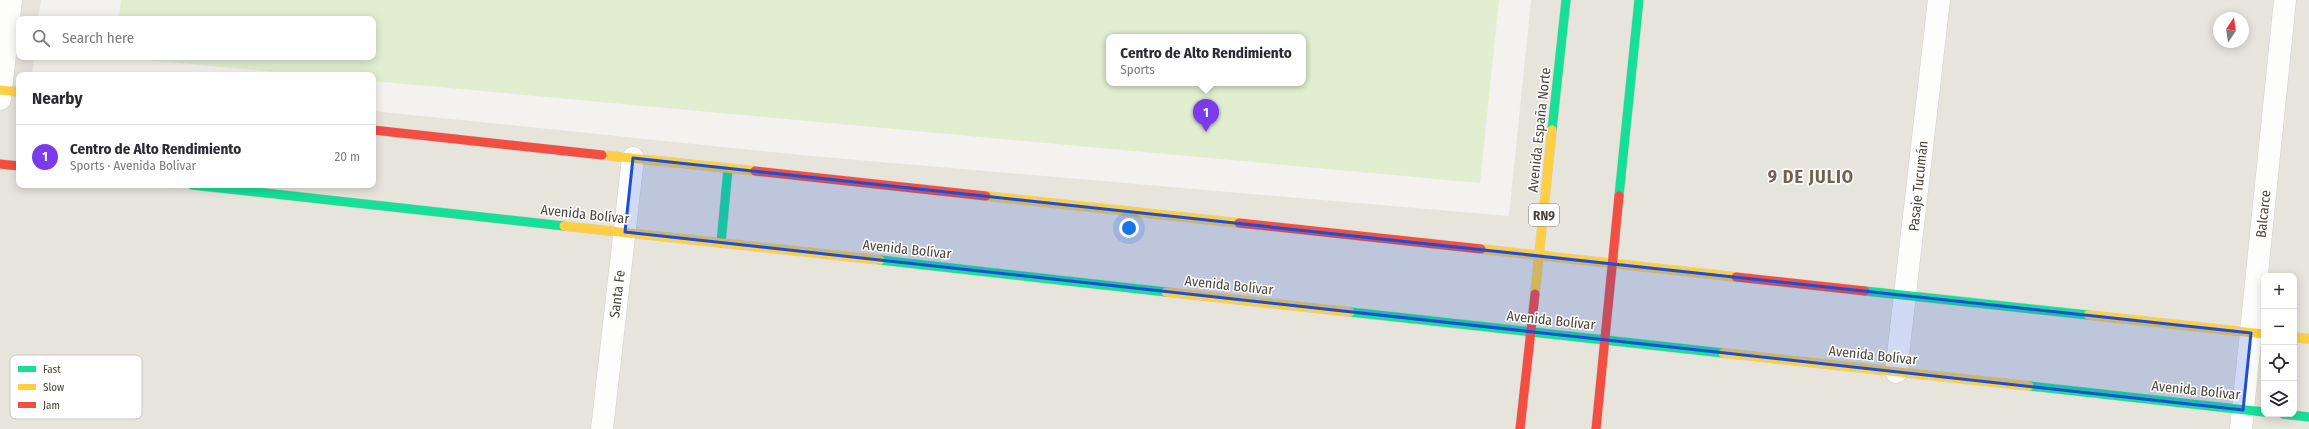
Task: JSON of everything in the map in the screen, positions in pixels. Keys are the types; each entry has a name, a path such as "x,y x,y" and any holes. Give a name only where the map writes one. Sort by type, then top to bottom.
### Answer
{"main road":[{"name":"Avenida España Norte","path":"1520,429 1566,0"},
{"path":"1596,429 1639,0"},
{"path":"376,130 2257,333"},
{"path":"0,164 16,166"},
{"path":"720,243 728,169"},
{"name":"Avenida Bolívar","path":"220,188 1896,372 2249,417"},
{"path":"2297,337 2309,339"},
{"path":"2297,416 2309,417"}],"street":[{"path":"5,93 11,0"},
{"name":"Pasaje Tucumán","path":"1896,372 1939,0"},
{"name":"Balcarce","path":"2249,417 2285,0"},
{"name":"Santa Fe","path":"602,429 633,158"}],"highlighted area":[{"path":"633,158 2251,333 2243,410 625,232"}],"shaded area":[{"path":"0,0 41,0 38,16 16,16 16,60 34,60 32,72 16,72 16,188 376,188 376,111 811,156 1509,216 1531,0 2309,0 2309,429 0,429"}],"green space":[{"path":"121,0 1499,0 1480,183 376,81 376,72 275,72 148,60 376,60 376,16 119,16"}],"traffic: fast":[{"path":"1552,130 1566,0"},
{"path":"1619,196 1639,0"},
{"path":"721,243 728,169"},
{"path":"219,188 564,226"},
{"path":"880,260 1166,292"},
{"path":"1865,291 2088,315"},
{"path":"1350,312 1723,353"},
{"path":"2029,386 2261,412"},
{"path":"2297,416 2309,417"}],"traffic: slow":[{"path":"0,90 16,92"},
{"path":"1535,294 1552,130"},
{"path":"602,155 755,171"},
{"path":"986,196 1239,223"},
{"path":"564,226 880,260"},
{"path":"1481,249 1736,277"},
{"path":"1166,292 1350,312"},
{"path":"2088,315 2261,334"},
{"path":"2297,337 2309,339"},
{"path":"1723,353 2029,386"}],"traffic: jam":[{"path":"376,130 602,155"},
{"path":"0,164 16,166"},
{"path":"755,171 986,196"},
{"path":"1596,429 1619,196"},
{"path":"1239,223 1481,249"},
{"path":"1736,277 1865,291"},
{"path":"1520,429 1535,294"}],"place":[{"name":"Centro de Alto Rendimiento","path":"1206,132"}],"district":[{"name":"9 DE JULIO","path":"1811,177"}]}
